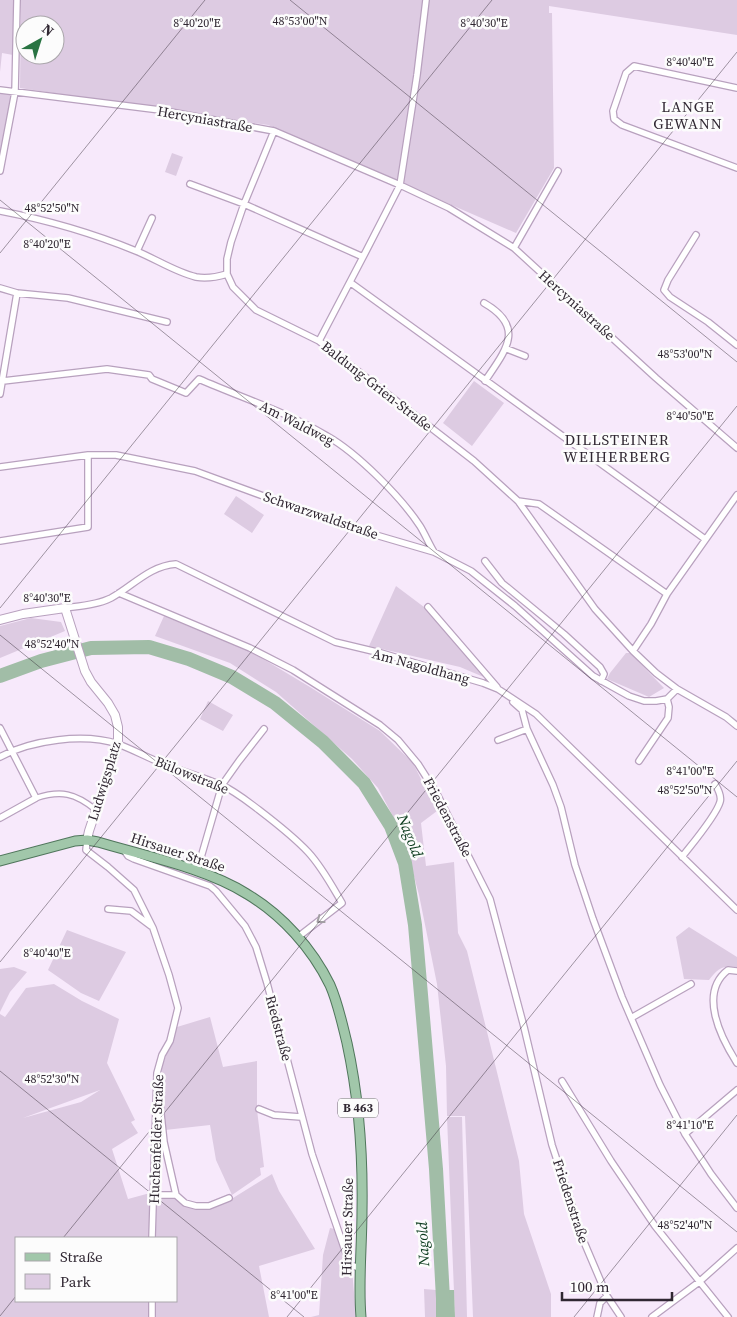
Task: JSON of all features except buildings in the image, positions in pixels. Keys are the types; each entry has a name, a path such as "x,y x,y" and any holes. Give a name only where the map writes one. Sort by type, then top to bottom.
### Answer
{"main road":[{"name":"Hirsauer Straße","path":"0,861 75,841 87,840 123,849 197,871 223,881 247,893 271,911 298,936 323,972 336,1001 355,1087 360,1138 362,1212 361,1317"}],"street":[{"path":"0,171 15,92 17,0"},
{"path":"320,341 400,185 417,75 426,0"},
{"path":"737,88 634,66 626,73 613,111 614,119 622,125 737,168"},
{"name":"Hercyniastraße","path":"0,90 160,110 274,131 449,208 514,248 656,378 737,448"},
{"path":"0,211 43,219 72,227 137,251 196,277 210,278 227,274 227,259 231,242 244,204 274,131"},
{"path":"514,248 558,171"},
{"path":"190,184 244,204 364,257"},
{"path":"137,251 152,218"},
{"path":"696,236 668,280 664,290 670,297 708,322 737,345"},
{"name":"Baldung-Grien-Straße","path":"227,274 240,295 256,310 320,341 474,461 518,501 595,609 633,651 656,673 677,689"},
{"path":"351,283 705,539"},
{"path":"0,288 17,293 68,298 167,322"},
{"path":"0,394 17,293"},
{"path":"484,303 503,317 509,333 507,349 485,381"},
{"path":"507,349 525,356"},
{"name":"Am Waldweg","path":"3,381 107,369 149,375 186,392 199,379 266,406 328,436 384,483 419,525 434,552"},
{"path":"0,541 88,527 88,455"},
{"name":"Schwarzwaldstraße","path":"0,467 88,455 116,455 195,471 345,526 434,552 484,580 574,660 601,681 629,696 644,701 667,699"},
{"path":"633,651 652,624 667,594 737,495"},
{"path":"518,501 539,504 667,594"},
{"path":"485,561 502,583 564,634 600,667 604,674 601,681"},
{"name":"Am Nagoldhang","path":"119,593 155,569 176,564 335,642 382,653 483,682 498,689 536,714 737,910"},
{"path":"0,620 23,614 90,604 111,598 119,593"},
{"name":"Friedenstraße","path":"119,593 250,648 293,670 380,725 398,740 418,764 437,794 490,899 524,1027 552,1145 584,1242 608,1296 621,1317"},
{"path":"428,607 498,689 522,710 527,729 553,785 574,865 615,980 631,1018 660,1085 685,1134 711,1174 737,1208"},
{"name":"Ludwigsplatz","path":"65,608 85,671 91,682 108,703 115,715 118,727 118,744 87,840"},
{"path":"639,761 668,718 669,707 667,699 677,689 726,717 737,726"},
{"path":"0,728 36,798"},
{"path":"197,871 222,785 264,729"},
{"path":"498,740 527,729"},
{"name":"Bülowstraße","path":"0,757 30,745 92,738 118,744 163,764 222,785 246,800 282,828 309,853 329,880 342,903 298,936"},
{"path":"682,857 721,802 720,792 715,784"},
{"path":"0,818 36,798 62,792 80,799 96,810"},
{"name":"Huchenfelder Straße","path":"87,840 86,850 134,890 153,928 178,1008 170,1041 162,1054 157,1073 152,1237"},
{"name":"Riedstraße","path":"123,849 128,856 210,886 245,926 256,947 267,983 301,1117 332,1216 350,1264 360,1268"},
{"path":"108,909 130,911 153,928"},
{"path":"737,971 728,970 720,976 713,998 717,1022 737,1063"},
{"path":"631,1018 691,984"},
{"path":"562,1080 611,1161 655,1226 728,1317"},
{"path":"685,1134 737,1090"},
{"path":"157,1099 160,1104 164,1142 176,1195 185,1203 196,1206 209,1206 229,1198"},
{"path":"259,1109 274,1115 301,1117"},
{"path":"153,1195 176,1195"},
{"path":"652,1317 699,1282 737,1248"},
{"path":"597,1317 600,1303 608,1296"},
{"path":"152,1302 152,1317"}],"green space":[{"path":"0,0 14,0 13,55 2,53 0,72"},
{"path":"21,0 737,0 737,35 549,6 549,13 552,13 554,168 516,233 268,125 20,88 20,65 65,65 65,15 21,15"},
{"path":"0,92 13,94 0,159"},
{"path":"172,153 183,157 176,176 165,172"},
{"path":"474,381 504,403 472,446 443,423"},
{"path":"236,496 264,515 252,533 224,514"},
{"path":"396,586 428,610 486,678 460,667 369,646"},
{"path":"164,616 253,653 380,731 413,763 437,811 421,823 426,866 454,862 458,933 467,951 519,1161 524,1214 551,1294 551,1317 473,1317 465,1116 447,1116 446,1066 437,984 419,895 398,826 378,788 352,759 276,692 230,663 155,636"},
{"path":"31,618 61,622 65,631 0,658 0,626"},
{"path":"626,653 630,653 664,688 649,697 607,679"},
{"path":"208,701 233,715 223,731 200,719"},
{"path":"689,927 737,957 737,967 728,966 721,968 709,980 684,979 676,937"},
{"path":"67,930 126,952 99,1001 81,993 48,970"},
{"path":"14,967 27,972 10,992 0,1012 0,969"},
{"path":"54,984 82,1001 119,1019 107,1063 135,1120 131,1122 138,1133 112,1149 128,1199 150,1193 150,1197 176,1198 184,1205 199,1209 225,1203 272,1174 279,1191 315,1249 259,1266 269,1317 0,1317 0,1014 5,1017 26,988","holes":["100,1090 81,1102 23,1118"]},
{"path":"210,1017 223,1067 257,1061 257,1110 264,1167 260,1168 261,1175 232,1195 216,1160 210,1125 165,1130 160,1086 162,1066 177,1027"},
{"path":"447,1117 462,1117 467,1317 455,1317"},
{"path":"330,1228 335,1229 349,1267 352,1269 356,1317 311,1317 319,1315 323,1255"},
{"path":"424,1289 436,1290 436,1317 425,1317"}],"shaded area":[{"path":"436,1290 454,1290 455,1317 436,1317"}],"waterway":[{"name":"Nagold","path":"0,676 41,661 91,648 149,647 189,659 232,677 275,703 323,742 364,783 391,826 405,863 415,925 436,1169 444,1317"}],"district":[{"name":"LANGE GEWANN","path":"688,116"},
{"name":"DILLSTEINER WEIHERBERG","path":"617,448"}]}
